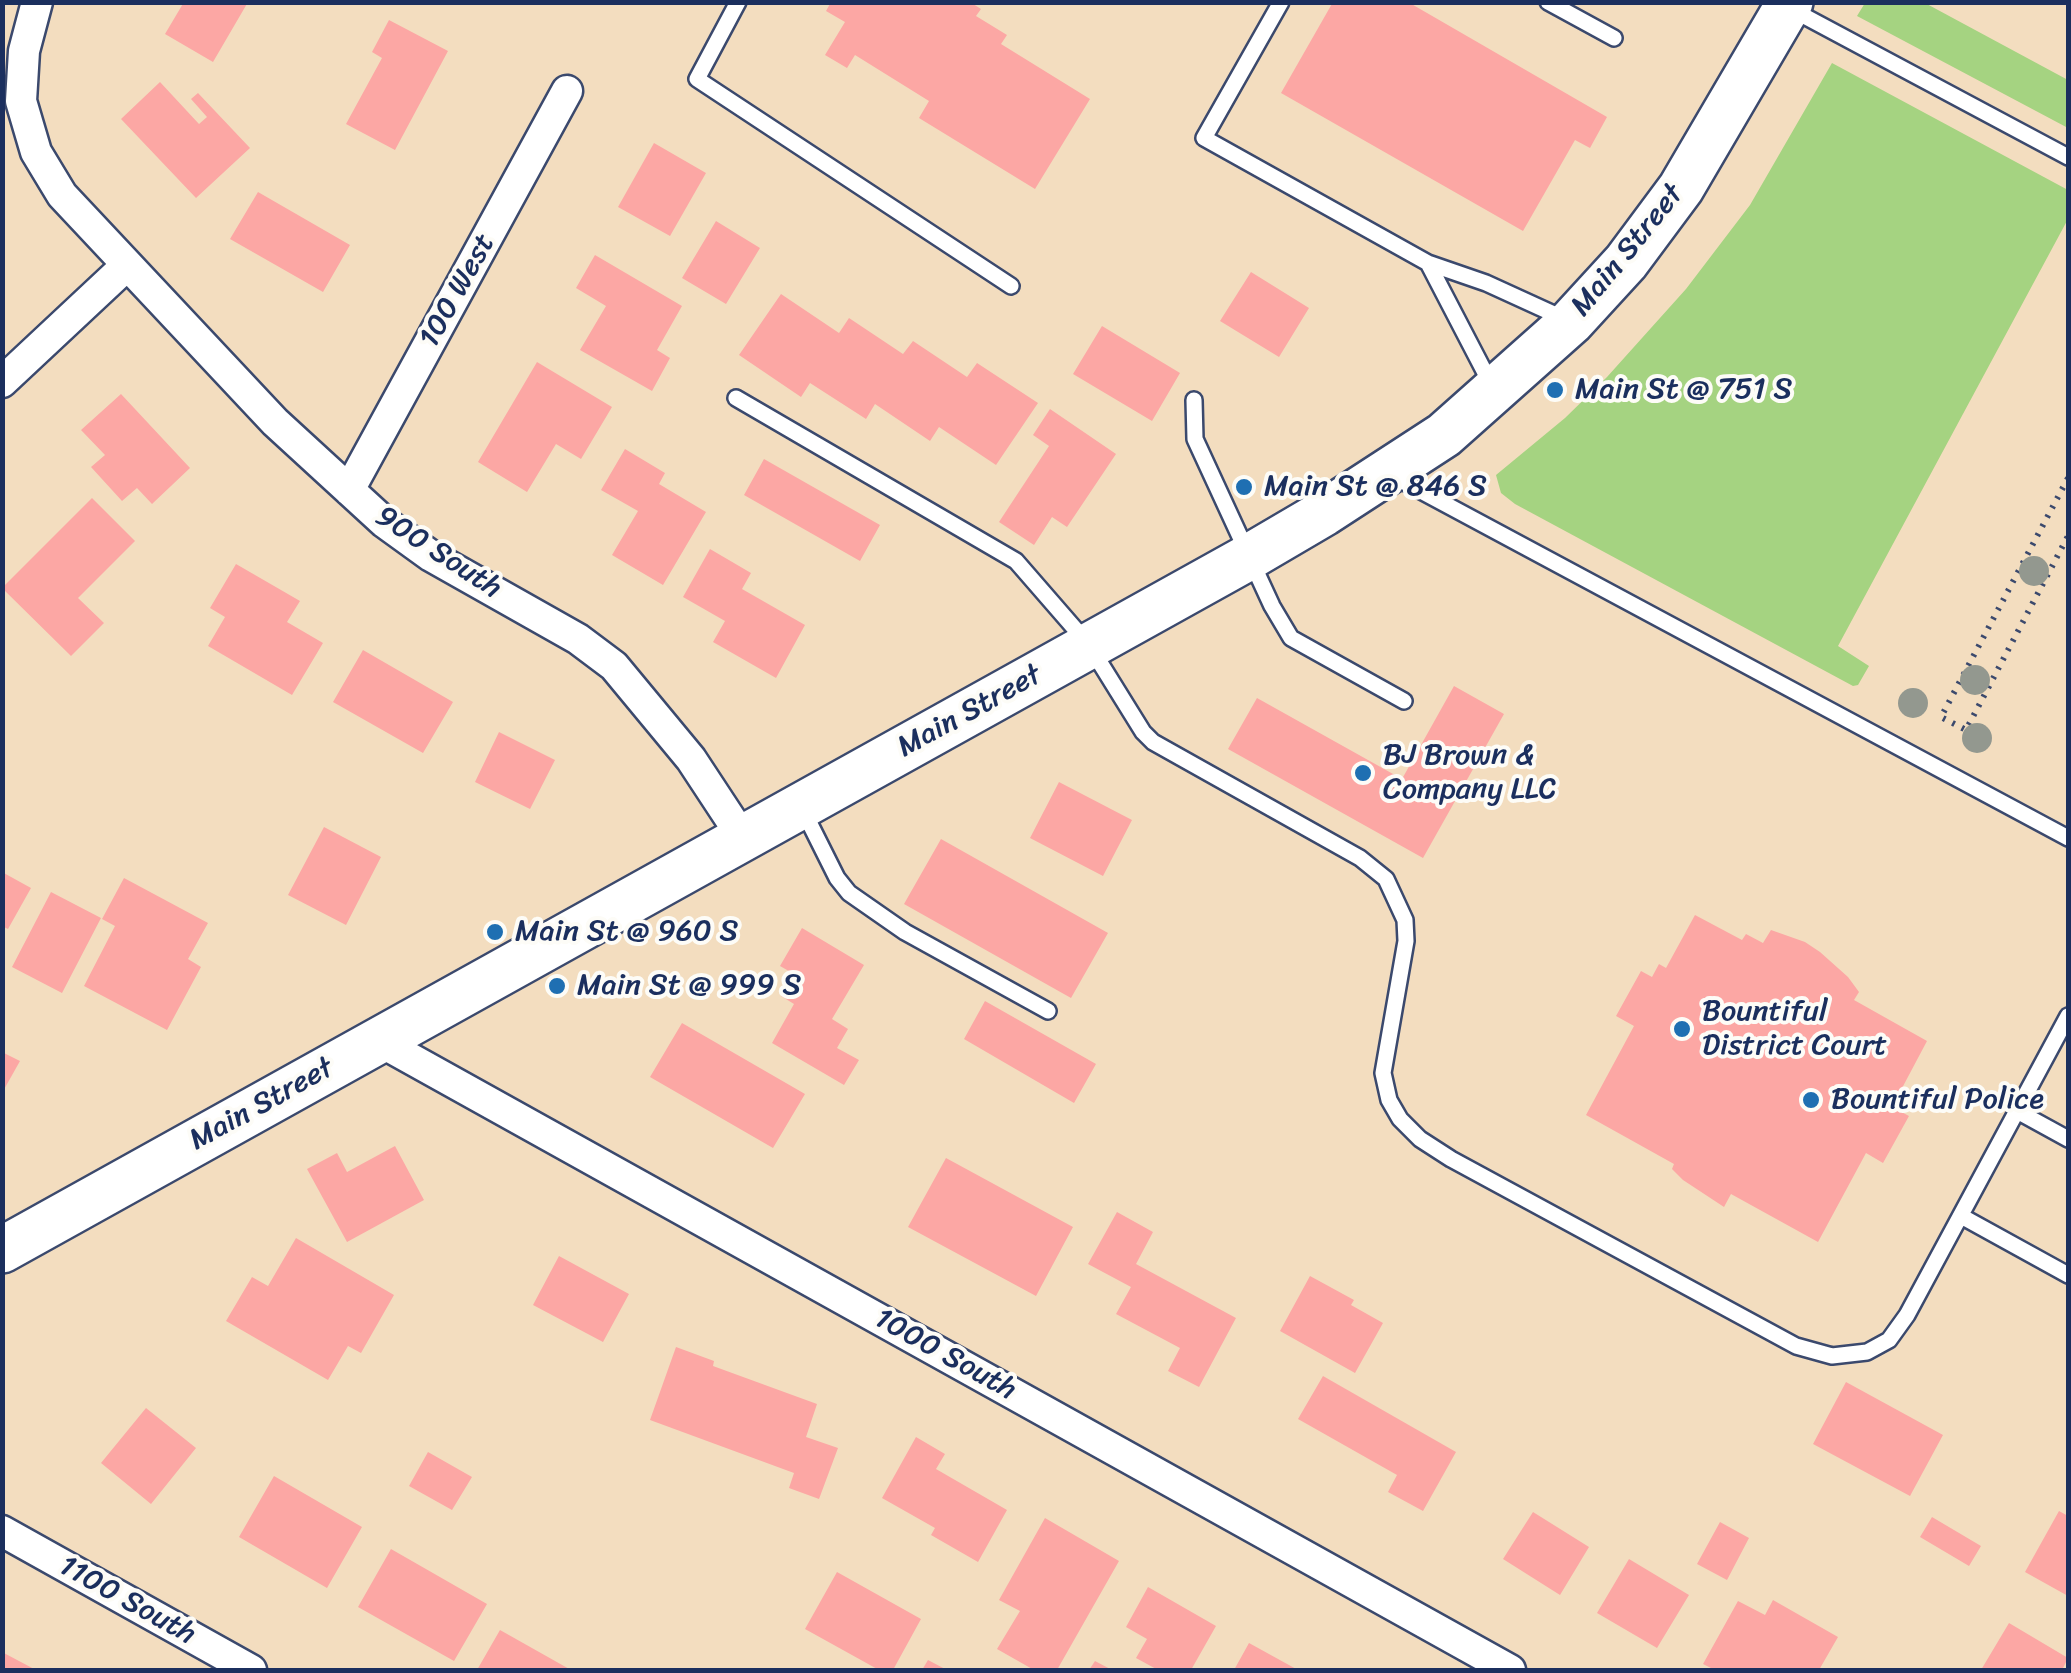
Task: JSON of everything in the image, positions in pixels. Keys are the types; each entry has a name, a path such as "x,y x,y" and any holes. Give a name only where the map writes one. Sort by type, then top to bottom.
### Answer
{"street":[{"name":"900 South","path":"37,2 24,51 22,101 36,152 62,195 274,422 384,522 431,556 566,632 614,666 691,760 743,838"},
{"name":"Main Street","path":"11,1236 379,1040 1090,646 1249,557 1444,435 1570,322 1626,262 1682,188 1788,5"},
{"name":"100 West","path":"349,490 566,91"},
{"path":"2,382 126,266"},
{"name":"1000 South","path":"379,1040 1510,1670"},
{"name":"1100 South","path":"2,1531 251,1670"}],"lane":[{"path":"738,2 697,79 1011,286"},
{"path":"1281,2 1204,138 1428,263 1486,283 1570,322"},
{"path":"1548,2 1614,38"},
{"path":"1788,5 2068,157"},
{"path":"1428,263 1495,392"},
{"path":"736,398 1016,561 1090,646 1153,742 1360,858 1386,878 1405,920 1406,941 1383,1073 1389,1100 1400,1119 1436,1149 1796,1346 1832,1356 1866,1352 1889,1340 1907,1315 2068,1016"},
{"path":"1194,400 1195,439 1290,638 1404,701"},
{"path":"1388,473 2068,838"},
{"path":"802,806 824,856 849,893 905,932 1048,1012"},
{"path":"2017,1111 2068,1139"},
{"path":"1961,1216 2068,1276"}],"path":[{"path":"2068,478 1941,717 1966,730 2068,536"}],"green space":[{"path":"1865,3 1925,3 2068,80 2068,128 1857,16"},
{"path":"1832,63 2068,190 2068,219 1838,646 1869,666 1858,685 1853,686 1515,504 1501,493 1496,475 1607,377 1686,289 1750,205"}],"building":[{"path":"184,2 248,2 213,62 165,34"},
{"path":"831,2 970,2 981,9 976,16 1007,35 1001,44 1090,99 1035,189 919,118 929,101 855,55 847,68 825,55 845,22 826,11"},
{"path":"1333,2 1408,2 1607,117 1590,148 1575,140 1523,231 1281,93"},
{"path":"389,20 448,51 395,150 346,124 382,58 372,52"},
{"path":"160,82 199,124 207,117 191,99 198,93 250,148 196,198 121,119"},
{"path":"654,143 706,173 670,236 618,207"},
{"path":"258,192 350,245 323,292 230,239"},
{"path":"716,221 760,248 726,304 682,278"},
{"path":"595,255 682,306 657,350 670,358 652,391 580,350 606,306 576,288"},
{"path":"1251,272 1309,308 1279,357 1220,321"},
{"path":"781,294 839,333 849,318 903,354 913,341 967,377 977,363 1038,403 996,465 939,427 930,441 875,404 866,419 810,383 801,397 739,355"},
{"path":"1102,326 1180,373 1152,421 1073,374"},
{"path":"537,362 612,407 581,459 556,444 527,492 478,462"},
{"path":"121,394 190,468 152,504 137,488 122,501 91,467 105,455 81,430"},
{"path":"1050,409 1116,454 1067,527 1052,517 1034,545 999,522 1049,446 1033,435"},
{"path":"625,449 665,473 659,484 706,512 663,585 612,555 638,511 601,490"},
{"path":"764,459 880,525 860,561 744,495"},
{"path":"92,498 135,541 78,598 104,623 71,656 2,588"},
{"path":"710,549 751,573 742,589 805,625 776,678 713,642 725,621 683,597"},
{"path":"236,564 300,601 287,622 323,643 292,695 208,646 225,617 210,608"},
{"path":"363,650 453,702 423,753 333,702"},
{"path":"1454,686 1504,714 1423,858 1228,749 1257,698 1402,779"},
{"path":"499,732 555,760 530,809 475,782"},
{"path":"1059,782 1132,820 1103,876 1030,838"},
{"path":"324,827 381,857 346,925 288,895"},
{"path":"941,839 1108,933 1071,998 904,904"},
{"path":"2,872 31,888 8,929 2,926"},
{"path":"124,878 208,923 188,959 201,967 167,1030 84,986 115,926 102,919"},
{"path":"51,892 101,918 62,993 12,967"},
{"path":"1695,915 1742,940 1746,934 1763,943 1771,930 1805,942 1848,977 1859,992 1854,1000 1927,1041 1892,1107 1909,1116 1883,1163 1866,1153 1818,1242 1731,1194 1724,1207 1683,1180 1672,1169 1674,1164 1586,1115 1634,1026 1616,1016 1641,971 1652,977 1659,964 1666,968"},
{"path":"802,928 864,965 832,1019 848,1029 837,1048 859,1060 844,1085 772,1043 794,1004 781,996 794,974 780,966"},
{"path":"985,1001 1096,1064 1074,1103 964,1039"},
{"path":"682,1023 805,1094 773,1148 650,1077"},
{"path":"2,1052 20,1061 2,1093"},
{"path":"395,1146 424,1200 347,1242 307,1169 337,1153 347,1172"},
{"path":"946,1158 1073,1227 1036,1296 908,1227"},
{"path":"1117,1212 1153,1232 1136,1264 1236,1318 1199,1387 1168,1371 1180,1348 1116,1314 1131,1287 1088,1264"},
{"path":"296,1238 394,1295 361,1353 348,1346 328,1380 226,1321 252,1277 268,1286"},
{"path":"559,1256 629,1294 603,1342 533,1305"},
{"path":"1310,1276 1354,1300 1351,1305 1383,1323 1355,1373 1280,1331"},
{"path":"676,1347 714,1361 713,1366 817,1404 806,1437 838,1448 819,1499 789,1488 794,1473 650,1420"},
{"path":"1323,1376 1456,1452 1423,1511 1388,1492 1397,1475 1298,1419"},
{"path":"1846,1382 1943,1435 1910,1496 1813,1444"},
{"path":"146,1408 196,1448 151,1504 101,1463"},
{"path":"916,1437 945,1454 936,1469 1007,1510 978,1562 931,1535 935,1528 882,1498"},
{"path":"428,1452 472,1477 452,1510 409,1486"},
{"path":"274,1476 362,1527 327,1588 239,1537"},
{"path":"2059,1511 2068,1516 2068,1596 2025,1572"},
{"path":"1533,1512 1589,1547 1560,1595 1503,1559"},
{"path":"1932,1517 1981,1546 1969,1566 1920,1537"},
{"path":"1045,1518 1119,1561 1057,1670 1034,1670 997,1649 1020,1611 999,1600"},
{"path":"1720,1522 1749,1538 1727,1580 1697,1564"},
{"path":"391,1549 487,1604 454,1661 358,1607"},
{"path":"1629,1559 1689,1595 1657,1648 1597,1613"},
{"path":"837,1572 921,1619 893,1670 879,1670 805,1629"},
{"path":"1148,1587 1216,1626 1191,1670 1158,1670 1136,1658 1147,1639 1126,1627"},
{"path":"1773,1600 1838,1637 1819,1670 1715,1670 1703,1664 1738,1601 1765,1615"},
{"path":"2009,1623 2068,1658 2062,1670 1981,1670"},
{"path":"500,1630 571,1670 477,1670"},
{"path":"1249,1643 1298,1670 1234,1670"},
{"path":"2,1652 36,1670 2,1670"},
{"path":"928,1660 947,1670 922,1670"},
{"path":"1095,1661 1112,1670 1089,1670"}],"place":[{"name":"Main St @ 751 S","path":"1555,390"},
{"name":"Main St @ 846 S","path":"1244,487"},
{"name":"BJ Brown & Company LLC","path":"1363,773"},
{"name":"Main St @ 960 S","path":"495,932"},
{"name":"Main St @ 999 S","path":"557,986"},
{"name":"Bountiful District Court","path":"1682,1029"},
{"name":"Bountiful Police","path":"1811,1100"}]}
